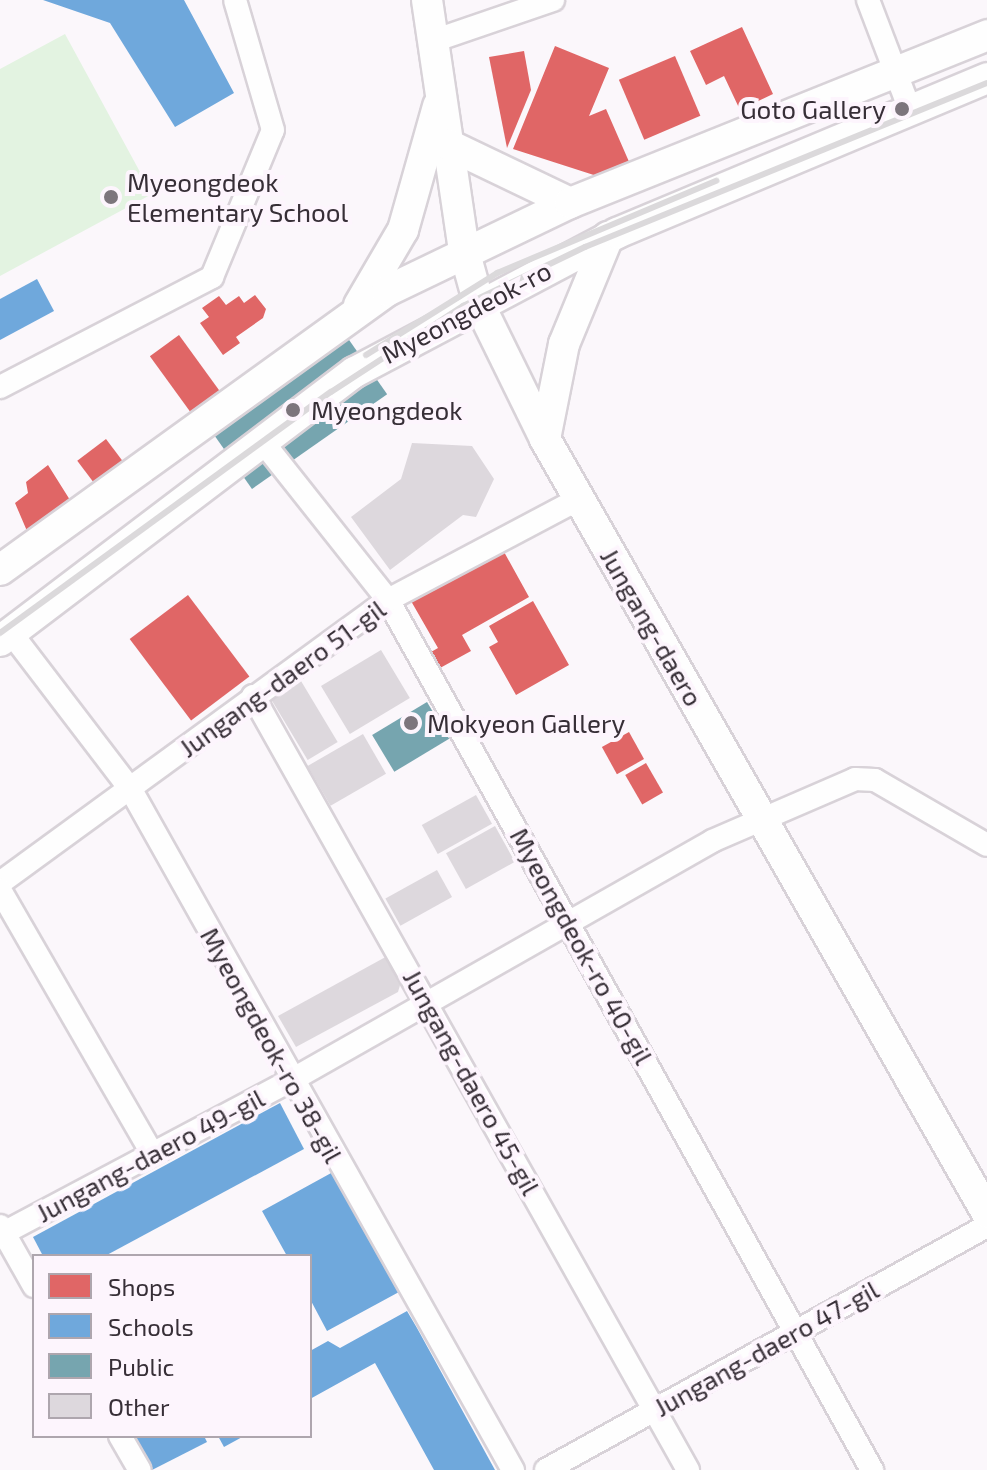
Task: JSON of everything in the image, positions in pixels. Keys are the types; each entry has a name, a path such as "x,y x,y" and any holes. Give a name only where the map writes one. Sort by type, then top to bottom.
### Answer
{"main road":[{"name":"Jungang-daero","path":"427,0 464,250 479,304 545,439 987,1213"},
{"name":"Myeongdeok-ro","path":"0,570 387,291 464,250 570,203 987,35"},
{"name":"Myeongdeok-ro","path":"6,637 355,372 608,237 987,78"},
{"path":"351,317 403,230 441,96"},
{"path":"449,145 570,203"},
{"path":"545,439 564,344 608,237"}],"street":[{"path":"0,387 212,277 273,130 235,0"},
{"path":"433,41 553,0"},
{"path":"868,0 910,110"},
{"name":"Myeongdeok-ro 40-gil","path":"262,441 388,600 570,922 872,1470"},
{"name":"Jungang-daero 51-gil","path":"0,883 388,600 579,499"},
{"name":"Myeongdeok-ro 38-gil","path":"6,637 131,790 290,1081 513,1470"},
{"name":"Jungang-daero 45-gil","path":"253,696 688,1470"},
{"name":"Jungang-daero 49-gil","path":"1,1231 290,1081 712,841 855,779 875,780 987,845"},
{"path":"0,890 152,1153"},
{"name":"Jungang-daero 47-gil","path":"546,1470 987,1226"},
{"path":"1,1231 32,1283"},
{"path":"121,1438 140,1470"}],"green space":[{"path":"65,34 152,194 0,276 0,69"}],"building: Shops":[{"path":"742,27 773,94 740,110 724,76 706,85 690,51"},
{"path":"555,46 609,68 589,116 606,109 630,164 600,177 513,149"},
{"path":"524,51 531,90 507,148 489,57"},
{"path":"675,56 700,116 644,140 619,80"},
{"path":"255,295 266,309 263,318 236,337 240,343 223,355 200,323 209,317 202,308 219,296 226,305 239,296 244,303"},
{"path":"179,335 224,396 195,418 150,356"},
{"path":"106,439 128,468 99,489 77,461"},
{"path":"48,465 70,500 64,515 30,538 15,503 28,493 26,482"},
{"path":"503,550 529,597 462,635 471,651 440,668 431,652 438,648 411,601"},
{"path":"188,595 249,676 191,720 130,639"},
{"path":"533,601 569,665 516,695 489,647 498,642 489,626"},
{"path":"629,732 644,759 617,774 602,747"},
{"path":"646,763 663,792 642,804 625,775"}],"building: Schools":[{"path":"43,0 184,0 234,93 175,127 110,23"},
{"path":"37,279 54,311 0,340 0,299"},
{"path":"280,1103 304,1149 109,1254 42,1254 33,1237"},
{"path":"333,1172 399,1292 327,1331 312,1303 312,1254 286,1254 262,1211"},
{"path":"407,1311 495,1470 434,1470 375,1363 312,1398 312,1350 328,1341 340,1348"},
{"path":"133,1438 205,1438 207,1442 152,1470"},
{"path":"219,1438 240,1438 224,1447"}],"building: Public":[{"path":"347,337 387,394 252,489 212,432"},
{"path":"427,702 449,739 394,772 372,735"}],"building: Other":[{"path":"412,443 472,446 494,479 476,517 463,515 390,570 351,517 401,479"},
{"path":"381,650 410,698 350,734 321,686"},
{"path":"298,676 338,742 308,760 268,694"},
{"path":"363,734 386,774 331,806 308,766"},
{"path":"476,795 492,824 438,854 422,825"},
{"path":"495,826 515,862 466,889 446,853"},
{"path":"437,870 452,897 400,926 385,899"},
{"path":"391,954 403,975 398,992 296,1047 278,1016"}],"railway":[{"path":"0,633 331,392 463,306 585,247 987,83"},
{"path":"366,355 497,273 716,181"}],"place":[{"name":"Goto Gallery","path":"902,109"},
{"name":"Myeongdeok Elementary School","path":"111,197"},
{"name":"Myeongdeok","path":"293,410"},
{"name":"Mokyeon Gallery","path":"411,723"}]}
